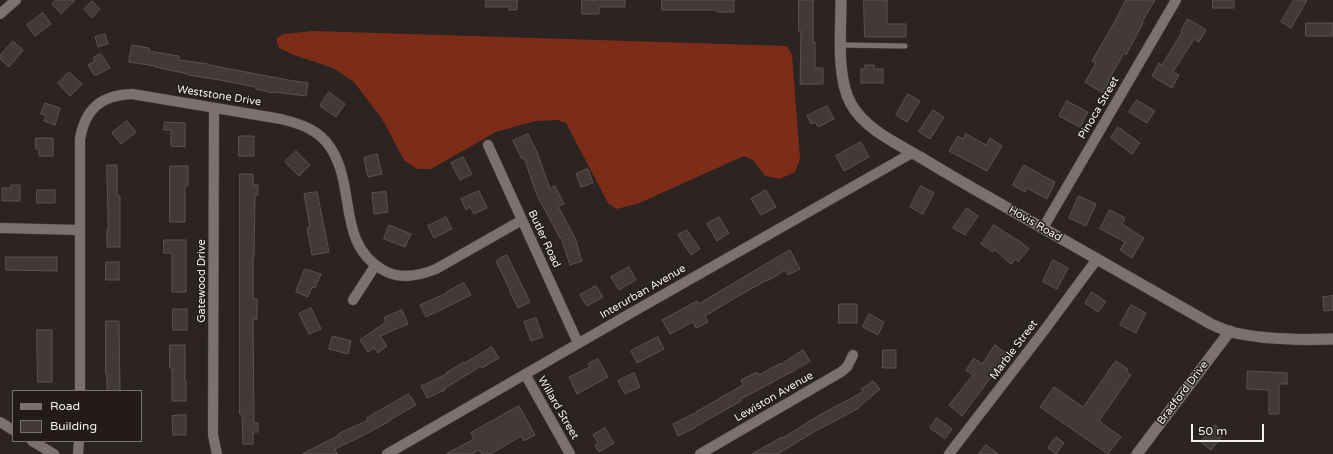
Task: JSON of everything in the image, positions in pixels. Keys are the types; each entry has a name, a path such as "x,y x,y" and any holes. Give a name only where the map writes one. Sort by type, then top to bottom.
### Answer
{"street":[{"path":"0,14 16,0"},
{"name":"Hovis Road","path":"841,0 841,45 844,83 848,98 855,110 877,131 912,153 1211,324 1230,331 1259,336 1333,339"},
{"name":"Pinoca Street","path":"1042,228 1176,0"},
{"name":"Weststone Drive","path":"80,390 80,139 82,127 87,115 92,109 113,96 132,94 282,119 299,123 317,133 327,143 338,160 342,173 353,234 358,246 375,266 399,276 424,274 436,269 522,220"},
{"name":"Gatewood Drive","path":"214,108 213,435 217,454"},
{"name":"Butler Road","path":"488,145 578,343"},
{"name":"Interurban Avenue","path":"387,454 578,343 912,153"},
{"path":"0,228 80,230"},
{"name":"Marble Street","path":"950,454 1097,259"},
{"path":"353,300 375,266"},
{"name":"Bradford Drive","path":"1137,454 1230,331"},
{"name":"Lewiston Avenue","path":"700,454 841,372 846,367 853,355"},
{"name":"Willard Street","path":"525,374 570,454"},
{"path":"0,422 12,429"},
{"path":"34,442 54,454"},
{"path":"78,454 79,442"}],"lane":[{"path":"841,45 905,46"}],"shaded area":[{"path":"314,31 787,46 792,55 800,159 795,172 780,179 765,176 753,160 744,156 637,204 616,209 608,203 566,123 558,120 535,121 496,132 431,169 417,169 404,160 382,119 354,82 333,68 294,55 279,48 276,39 283,34"}],"building":[{"path":"56,0 75,0 61,14 52,4"},
{"path":"486,0 517,0 517,10 509,10 509,7 486,7"},
{"path":"582,0 625,0 625,7 599,7 599,14 582,14"},
{"path":"662,0 734,0 734,12 717,12 717,10 662,10"},
{"path":"799,0 813,0 813,42 815,42 815,68 823,68 823,84 800,84 801,31 799,31"},
{"path":"864,0 887,0 887,24 906,24 906,37 865,37"},
{"path":"1126,0 1155,0 1142,22 1143,23 1126,55 1124,53 1103,93 1085,82 1096,63 1092,61"},
{"path":"1213,0 1234,0 1234,8 1213,8"},
{"path":"1294,0 1307,0 1291,28 1281,22"},
{"path":"92,1 100,9 92,18 84,9"},
{"path":"43,13 51,24 35,36 27,25"},
{"path":"1188,19 1206,30 1199,42 1194,39 1173,72 1179,75 1172,88 1152,76 1159,63 1162,65"},
{"path":"1306,23 1333,23 1333,36 1306,36"},
{"path":"105,34 108,44 98,47 95,37"},
{"path":"13,41 23,50 9,67 0,59 0,56"},
{"path":"132,45 149,48 149,51 179,56 179,60 209,64 308,83 306,96 273,93 256,89 256,87 188,75 155,66 129,62"},
{"path":"101,54 110,68 97,75 94,75 88,65 95,61 93,58"},
{"path":"865,65 874,65 874,69 883,69 883,83 861,83 861,69 865,69"},
{"path":"69,72 82,84 70,96 58,83"},
{"path":"329,92 345,104 336,117 320,106"},
{"path":"908,94 920,101 907,122 896,115"},
{"path":"1137,100 1155,111 1147,123 1129,112"},
{"path":"1067,101 1088,112 1080,127 1059,116"},
{"path":"45,103 60,108 55,125 44,121 46,115 41,114"},
{"path":"827,106 834,119 818,127 815,122 811,124 807,116"},
{"path":"933,110 944,117 930,139 919,132"},
{"path":"127,121 136,132 121,144 112,133"},
{"path":"165,122 185,123 185,147 171,146 171,130 164,130"},
{"path":"1118,127 1140,143 1132,154 1111,138"},
{"path":"528,134 537,152 550,189 555,186 564,204 558,206 575,238 582,261 570,265 561,237 560,238 537,195 524,158 522,159 513,141"},
{"path":"966,134 986,145 990,138 1002,146 987,171 949,151 958,136 963,139"},
{"path":"239,136 254,136 254,156 239,156"},
{"path":"36,138 53,138 53,156 39,156 39,149 36,149"},
{"path":"861,142 869,157 844,171 836,156"},
{"path":"296,151 310,165 299,176 285,162"},
{"path":"377,154 382,174 368,177 364,158"},
{"path":"463,157 472,174 460,180 451,163"},
{"path":"107,165 117,165 117,196 120,196 120,247 107,247"},
{"path":"1024,165 1055,182 1047,199 1027,188 1025,192 1013,185"},
{"path":"170,166 188,166 188,186 185,186 185,222 170,222"},
{"path":"588,169 593,183 581,187 576,174"},
{"path":"240,174 253,174 253,185 258,185 258,195 255,195 253,257 253,299 257,299 257,319 253,319 254,423 258,423 258,432 253,432 253,444 243,444 242,414 240,414"},
{"path":"11,185 20,185 20,201 2,201 2,188 11,188"},
{"path":"921,186 934,193 923,214 910,207"},
{"path":"37,190 55,190 55,203 37,203"},
{"path":"766,190 776,207 761,215 751,199"},
{"path":"479,191 487,208 474,214 470,207 466,210 461,199"},
{"path":"317,192 329,252 312,255 307,228 310,227 304,194"},
{"path":"386,192 388,212 374,214 372,193"},
{"path":"1079,196 1096,204 1086,226 1069,218"},
{"path":"967,208 978,216 965,235 953,228"},
{"path":"1110,210 1125,218 1122,224 1144,238 1132,258 1120,250 1125,242 1100,229"},
{"path":"446,217 452,229 434,238 428,226"},
{"path":"719,217 729,233 717,241 707,224"},
{"path":"389,225 411,234 405,247 384,239"},
{"path":"994,225 1018,240 1029,249 1018,262 1016,259 1011,264 995,250 993,252 981,244"},
{"path":"687,230 700,249 691,255 678,235"},
{"path":"164,240 186,240 186,292 172,292 172,253 164,253"},
{"path":"790,250 800,269 788,275 786,270 740,295 705,316 708,322 696,328 693,322 670,334 662,320 697,301 698,304"},
{"path":"507,255 530,302 518,308 496,261"},
{"path":"6,257 57,257 57,271 6,270"},
{"path":"1053,260 1068,268 1057,289 1043,282"},
{"path":"106,262 119,262 119,280 106,280"},
{"path":"629,267 636,280 619,290 611,277"},
{"path":"305,269 321,274 315,288 312,287 308,297 296,292"},
{"path":"464,283 471,295 426,317 420,305 447,293"},
{"path":"596,286 603,297 587,306 580,295"},
{"path":"1092,292 1106,302 1098,312 1085,303"},
{"path":"1333,296 1333,310 1324,311 1323,297"},
{"path":"839,304 857,304 857,323 839,323"},
{"path":"1131,305 1146,313 1136,333 1120,325"},
{"path":"311,308 321,329 309,334 299,314"},
{"path":"173,309 187,309 187,330 173,330"},
{"path":"402,310 408,324 380,336 387,346 378,353 374,348 368,352 360,340 386,322 384,318"},
{"path":"869,314 884,322 878,335 863,327"},
{"path":"536,318 543,337 531,341 524,322"},
{"path":"106,321 119,321 120,390 107,390"},
{"path":"37,330 52,330 52,382 38,382"},
{"path":"333,336 351,341 348,354 329,349"},
{"path":"658,337 664,349 637,363 631,351"},
{"path":"170,345 185,345 186,401 172,401"},
{"path":"995,345 1010,356 1002,367 1000,365 962,416 949,405 973,375 966,370 974,358 982,364"},
{"path":"492,347 499,358 482,368 481,366 444,389 445,390 427,398 421,386 447,374 446,373 464,362"},
{"path":"803,350 810,361 741,399 741,401 695,428 678,436 673,424 743,385 741,380 757,372 759,375 781,364"},
{"path":"883,350 896,350 896,368 883,368"},
{"path":"598,359 608,377 577,394 569,377 590,367 588,364"},
{"path":"1116,361 1128,369 1126,371 1131,375 1099,421 1121,437 1108,454 1040,407 1054,387 1083,407"},
{"path":"1248,371 1287,373 1287,384 1279,384 1279,414 1269,414 1269,390 1247,389"},
{"path":"634,373 640,387 625,394 618,381"},
{"path":"873,381 880,389 859,408 812,433 778,454 752,454 863,392 861,390"},
{"path":"409,394 416,405 390,421 335,449 337,454 302,454 339,435 338,434 368,420 367,418"},
{"path":"519,406 535,435 524,441 521,436 491,454 482,454 479,450 472,454 446,454 474,439 471,433"},
{"path":"186,415 186,435 173,435 172,416"},
{"path":"937,418 952,429 945,439 930,428"},
{"path":"1215,425 1225,433 1211,450 1201,442"},
{"path":"605,428 614,443 599,452 595,445 598,443 593,435"},
{"path":"1056,437 1064,443 1056,454 1048,448"},
{"path":"986,445 998,454 979,454"}]}
